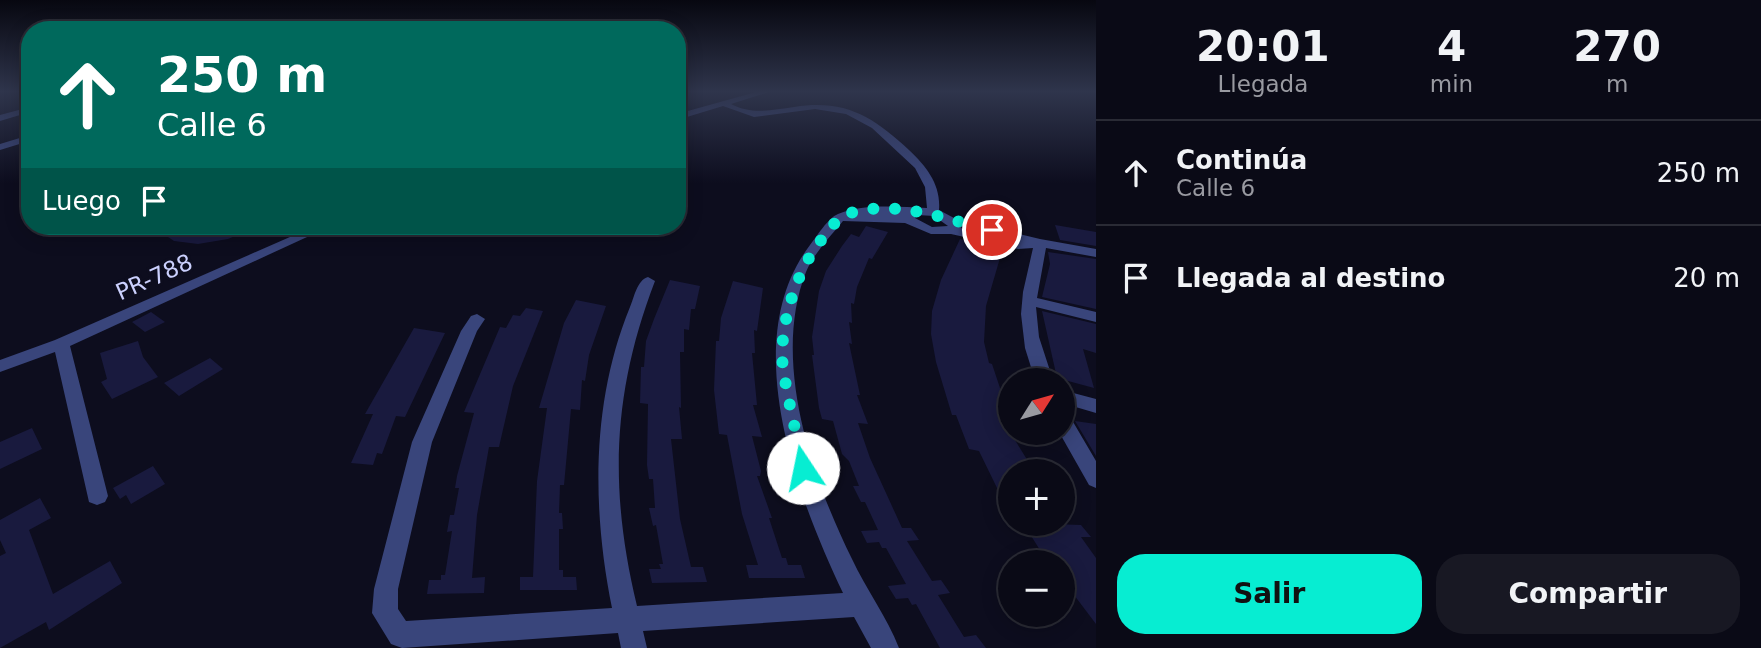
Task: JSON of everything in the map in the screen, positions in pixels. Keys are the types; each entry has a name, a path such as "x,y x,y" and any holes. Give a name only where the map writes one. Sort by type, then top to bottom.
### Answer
{"street":[{"path":"870,122 909,155 926,175 935,198 933,213"},
{"path":"0,147 21,141"},
{"path":"886,648 860,604 803,468 783,365 789,308 798,274 817,244 840,217 867,214 910,216 933,213 952,226 1018,245 1040,243 1096,253"},
{"path":"910,216 924,229 952,226"},
{"name":"PR-788","path":"0,366 61,344 305,235"},
{"path":"1039,368 1031,349 1030,301 1040,262 1040,243"},
{"path":"634,648 609,506 609,419 617,363 630,318 648,281"},
{"path":"1030,301 1096,317"},
{"path":"477,319 469,331 422,442 386,589 385,613 400,635 860,604"},
{"path":"61,344 97,496"},
{"path":"1075,399 1096,405"},
{"path":"1075,443 1096,479"}],"building":[{"path":"1055,225 1096,232 1096,246 1060,240"},
{"path":"866,226 888,232 872,259 869,258 857,287 854,304 851,303 852,323 849,322 852,344 849,343 860,395 857,395 868,424 858,423 870,458 902,528 911,528 919,540 907,541 932,581 941,580 950,593 938,595 964,637 976,635 986,648 940,648 916,604 912,605 908,598 896,599 888,586 906,584 886,548 882,548 879,542 867,543 861,531 878,530 865,502 861,502 853,486 859,486 849,461 842,454 833,421 822,419 812,355 819,291 826,271 842,246 851,234 859,237"},
{"path":"238,235 198,244 174,241 168,237"},
{"path":"960,239 1002,251 986,306 984,342 989,363 992,364 998,382 998,445 1018,445 1027,459 998,459 998,490 979,451 969,449 956,415 952,415 936,362 931,334 932,311 941,280"},
{"path":"1048,252 1096,259 1096,309 1042,297 1050,264"},
{"path":"670,280 700,286 695,309 691,309 689,330 684,329 684,352 680,352 681,408 679,407 682,439 671,439 680,519 691,567 703,567 707,582 652,583 649,569 661,569 659,564 663,564 656,525 653,526 649,508 655,508 653,479 649,479 647,465 648,404 640,403 641,367 644,367 646,341"},
{"path":"733,281 763,288 757,331 754,330 755,353 752,353 757,405 753,405 762,437 752,436 761,471 760,476 757,476 782,558 786,558 788,565 801,565 805,578 749,578 746,565 758,565 742,514 727,435 719,434 714,390 716,341 719,341 721,318"},
{"path":"576,300 606,306 589,355 585,381 582,380 580,410 571,409 564,485 560,485 559,513 562,513 563,529 559,529 559,570 563,570 563,577 576,577 577,590 520,590 520,577 533,577 537,481 547,408 539,408 564,323"},
{"path":"526,308 543,311 513,386 499,447 489,447 477,515 472,578 485,577 484,593 427,594 429,580 441,580 441,575 445,575 452,531 447,532 450,515 454,515 459,488 455,488 457,476 474,413 464,412 500,327 506,328 513,315 520,316"},
{"path":"1042,311 1096,324 1096,353 1083,349 1094,388 1075,383 1075,368 1055,368"},
{"path":"151,312 165,322 145,332 132,322"},
{"path":"414,328 445,333 405,417 396,416 382,454 377,453 373,465 351,463 373,414 365,414"},
{"path":"138,341 143,357 158,377 112,399 101,382 107,379 100,353"},
{"path":"210,358 223,369 179,396 164,383"},
{"path":"1075,421 1096,424 1096,456"},
{"path":"32,428 42,449 0,469 0,442"},
{"path":"153,466 165,484 131,504 126,495 120,499 113,488"},
{"path":"40,498 51,518 29,530 53,594 110,561 122,583 49,630 46,622 0,648 0,556 6,553 0,540 0,520"},
{"path":"1075,525 1081,525 1091,537 1081,537 1096,558 1096,624 1075,596 1075,550 1040,550 1031,536 1075,536"}],"route":[{"path":"803,468 783,365 789,308 798,274 817,244 840,217 864,211 926,212 992,230"}]}
